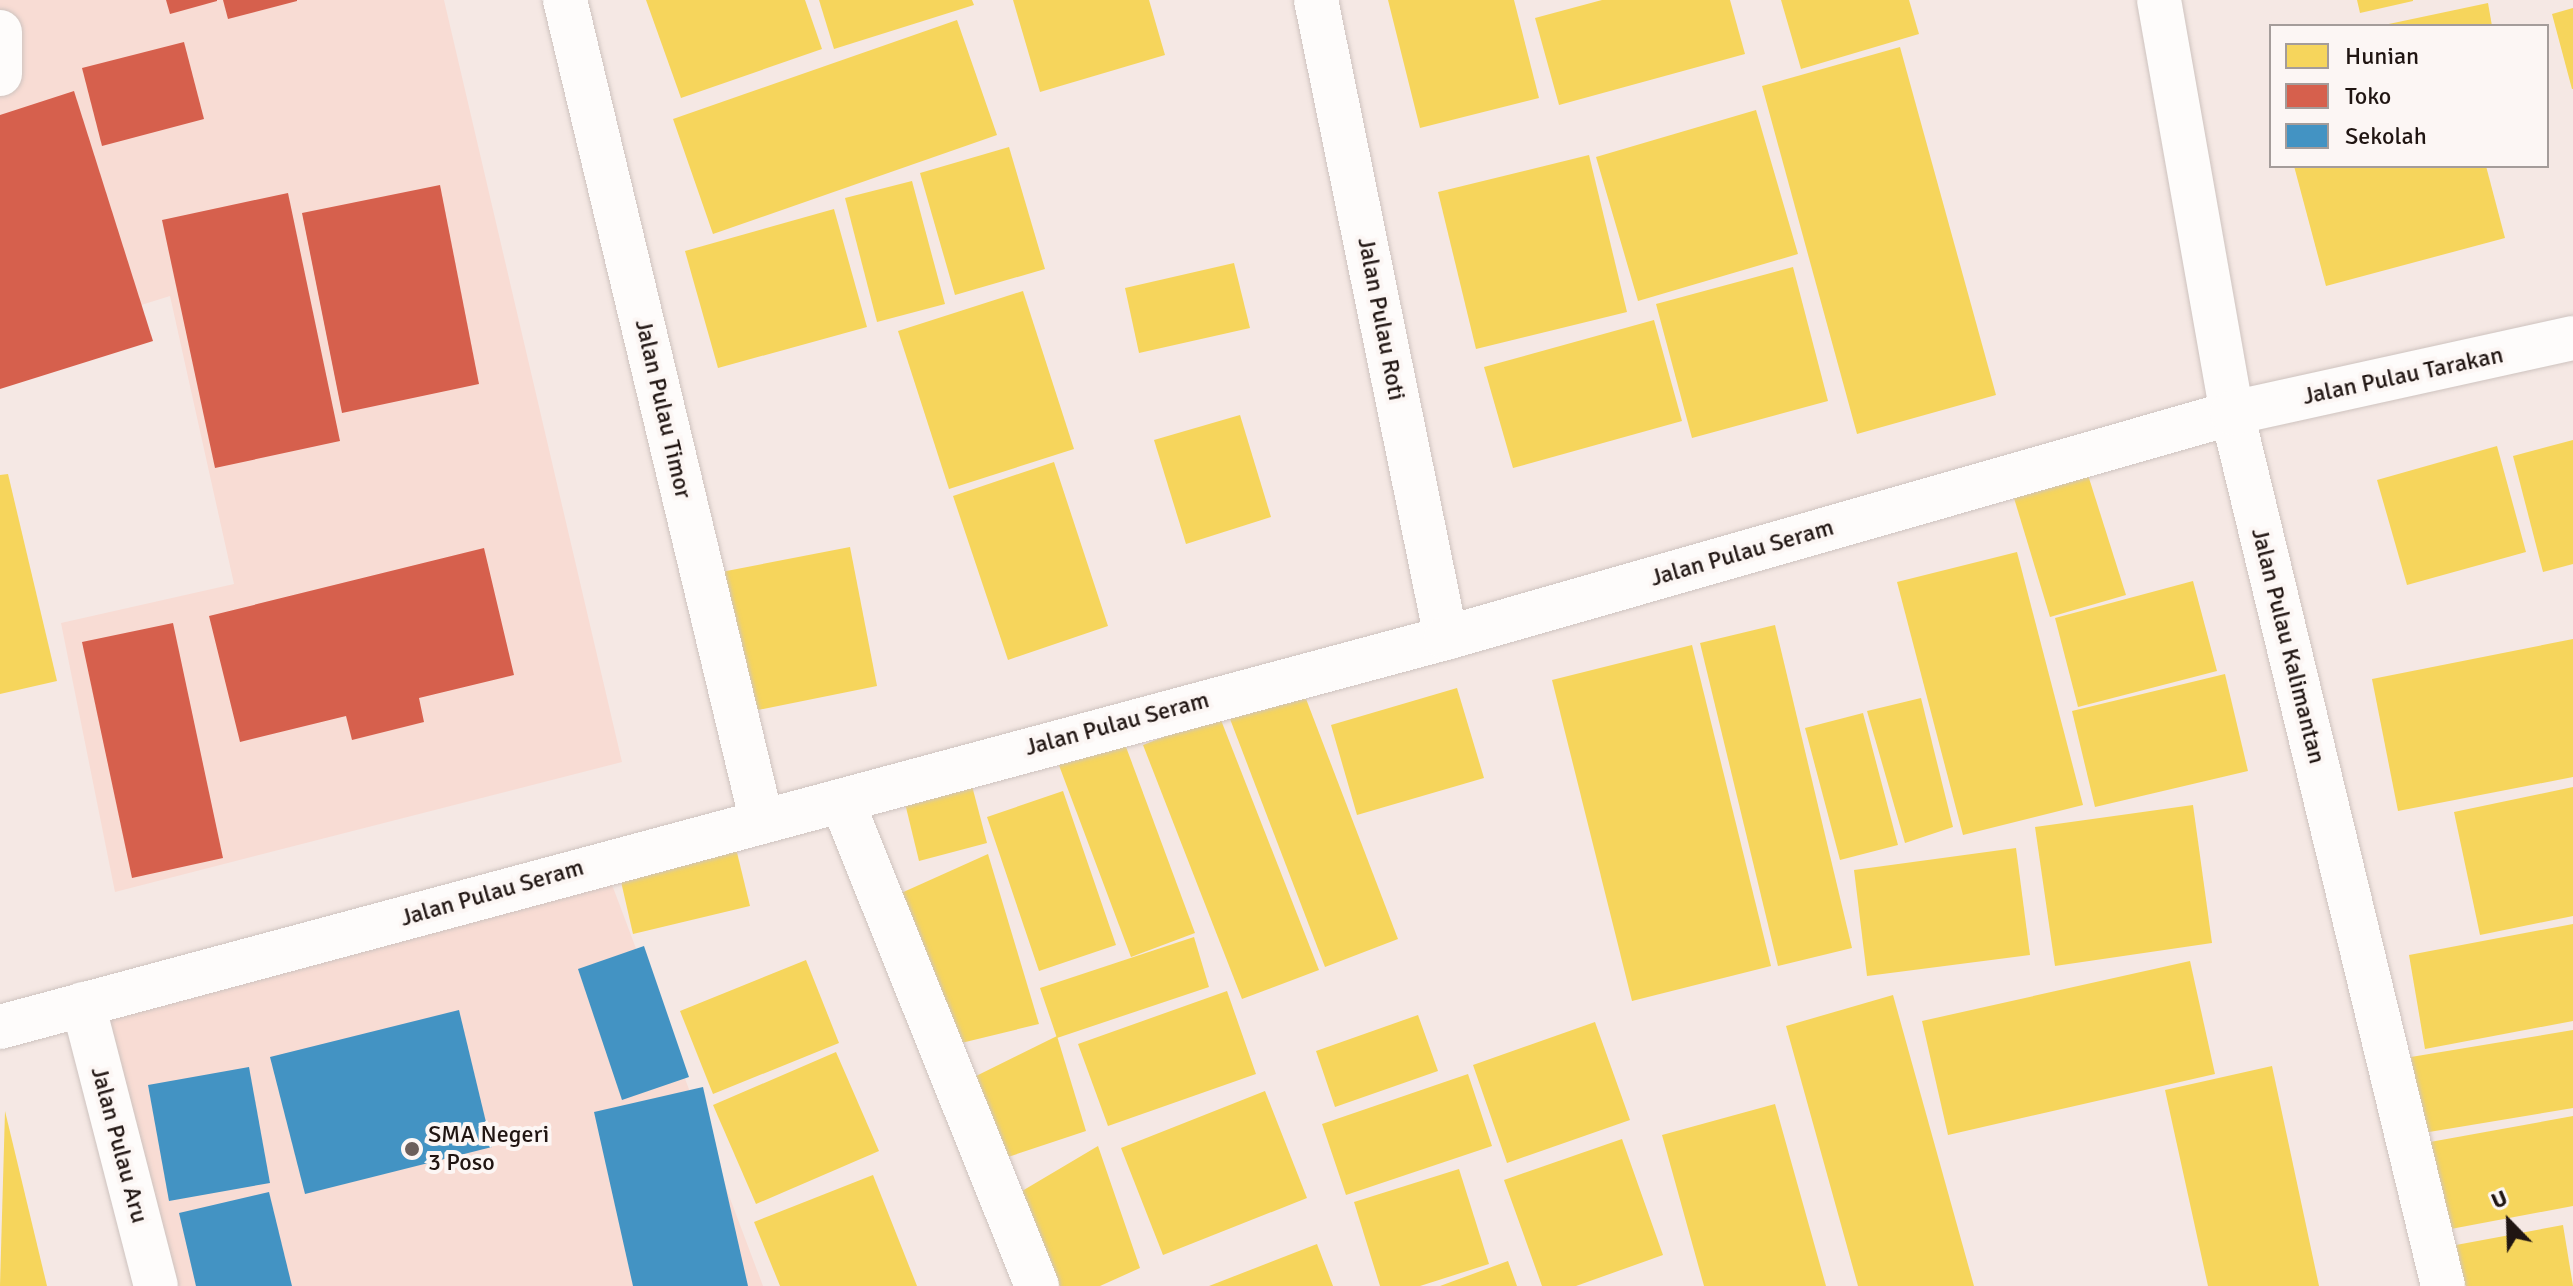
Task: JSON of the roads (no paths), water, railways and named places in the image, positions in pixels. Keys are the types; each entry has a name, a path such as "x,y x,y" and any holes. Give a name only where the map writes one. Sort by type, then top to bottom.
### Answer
{"street":[{"name":"Jalan Pulau Timor","path":"565,0 761,818"},
{"name":"Jalan Pulau Roti","path":"1316,0 1446,638"},
{"name":"Jalan Pulau Kalimantan","path":"2159,0 2232,413 2443,1286"},
{"path":"0,32 0,74"},
{"name":"Jalan Pulau Tarakan","path":"2232,413 2573,338"},
{"name":"Jalan Pulau Seram","path":"0,1027 761,818 842,801 1446,638 2232,413"},
{"path":"842,801 1037,1286"},
{"name":"Jalan Pulau Aru","path":"83,1004 156,1286"}],"place":[{"name":"SMA Negeri 3 Poso","path":"412,1149"}]}
